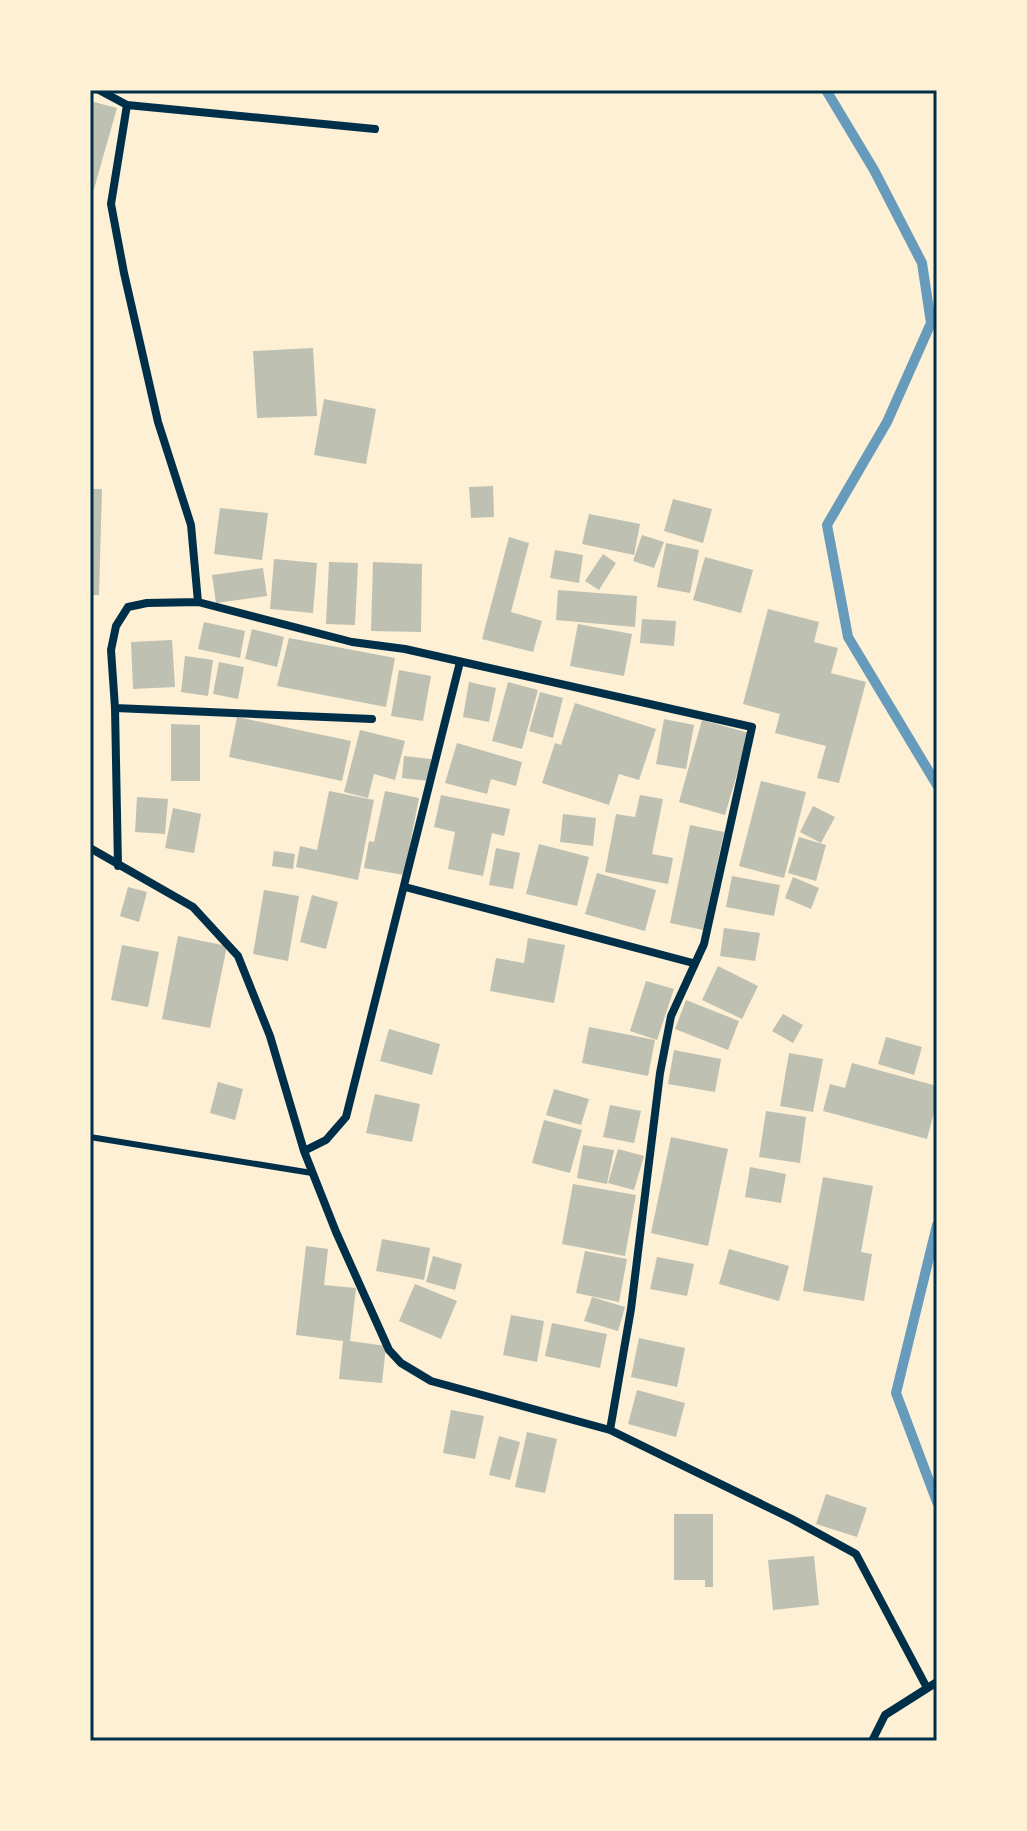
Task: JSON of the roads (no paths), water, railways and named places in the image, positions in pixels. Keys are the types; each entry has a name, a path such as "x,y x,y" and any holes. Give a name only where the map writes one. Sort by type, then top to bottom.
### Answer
{"street":[{"path":"99,90 127,105 375,129"},
{"path":"127,105 111,204 158,422 191,525 198,602"},
{"path":"118,866 111,650 116,626 128,607 147,603 198,602 352,642 405,649 752,727 704,944 671,1016 660,1073 631,1309 610,1430"},
{"path":"304,1151 326,1140 346,1117 460,662"},
{"path":"115,708 372,719"},
{"path":"90,848 193,907 238,956 270,1036 312,1173 389,1350 401,1363 415,1374 450,1388 610,1430 792,1519 856,1554 926,1686"},
{"path":"405,887 693,963"},
{"path":"872,1741 885,1715 926,1686 937,1682"}],"lane":[{"path":"90,1137 312,1173"}],"waterway":[{"path":"826,90 874,170 922,263 931,323 887,422 827,525 848,637 937,785"},
{"path":"937,1225 896,1393 937,1502"}]}
